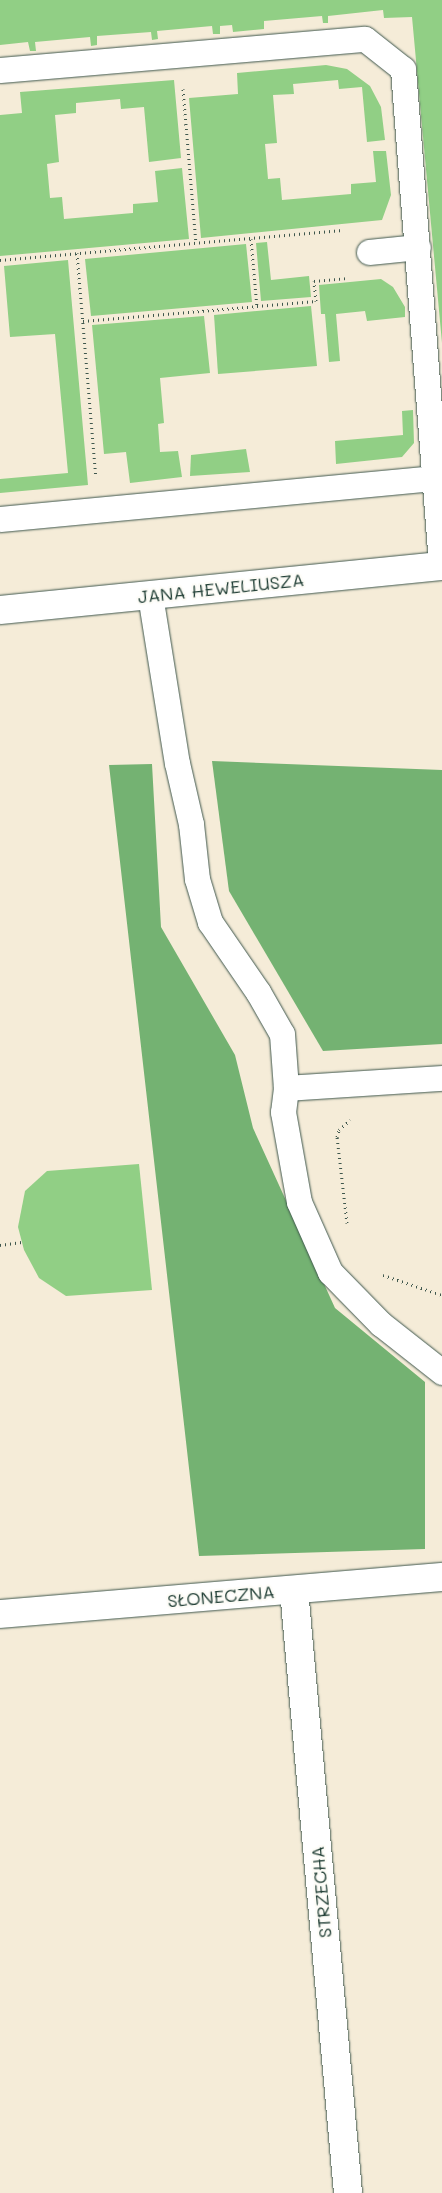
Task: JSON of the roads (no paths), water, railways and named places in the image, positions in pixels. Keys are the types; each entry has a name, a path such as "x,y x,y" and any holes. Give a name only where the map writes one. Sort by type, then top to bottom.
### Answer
{"street":[{"name":"JANA HEWELIUSZA","path":"0,610 442,566"},
{"name":"SŁONECZNA","path":"0,1614 442,1577"},
{"name":"STRZECHA","path":"294,1590 348,2193"}],"lane":[{"path":"0,70 365,39 404,69 442,566"},
{"path":"369,252 418,247"},
{"path":"0,519 436,478"},
{"path":"150,595 177,763 191,824 197,879 210,922 258,992 282,1034 286,1088 283,1112 299,1202 330,1272 381,1324 442,1372"},
{"path":"286,1088 442,1078"}]}
